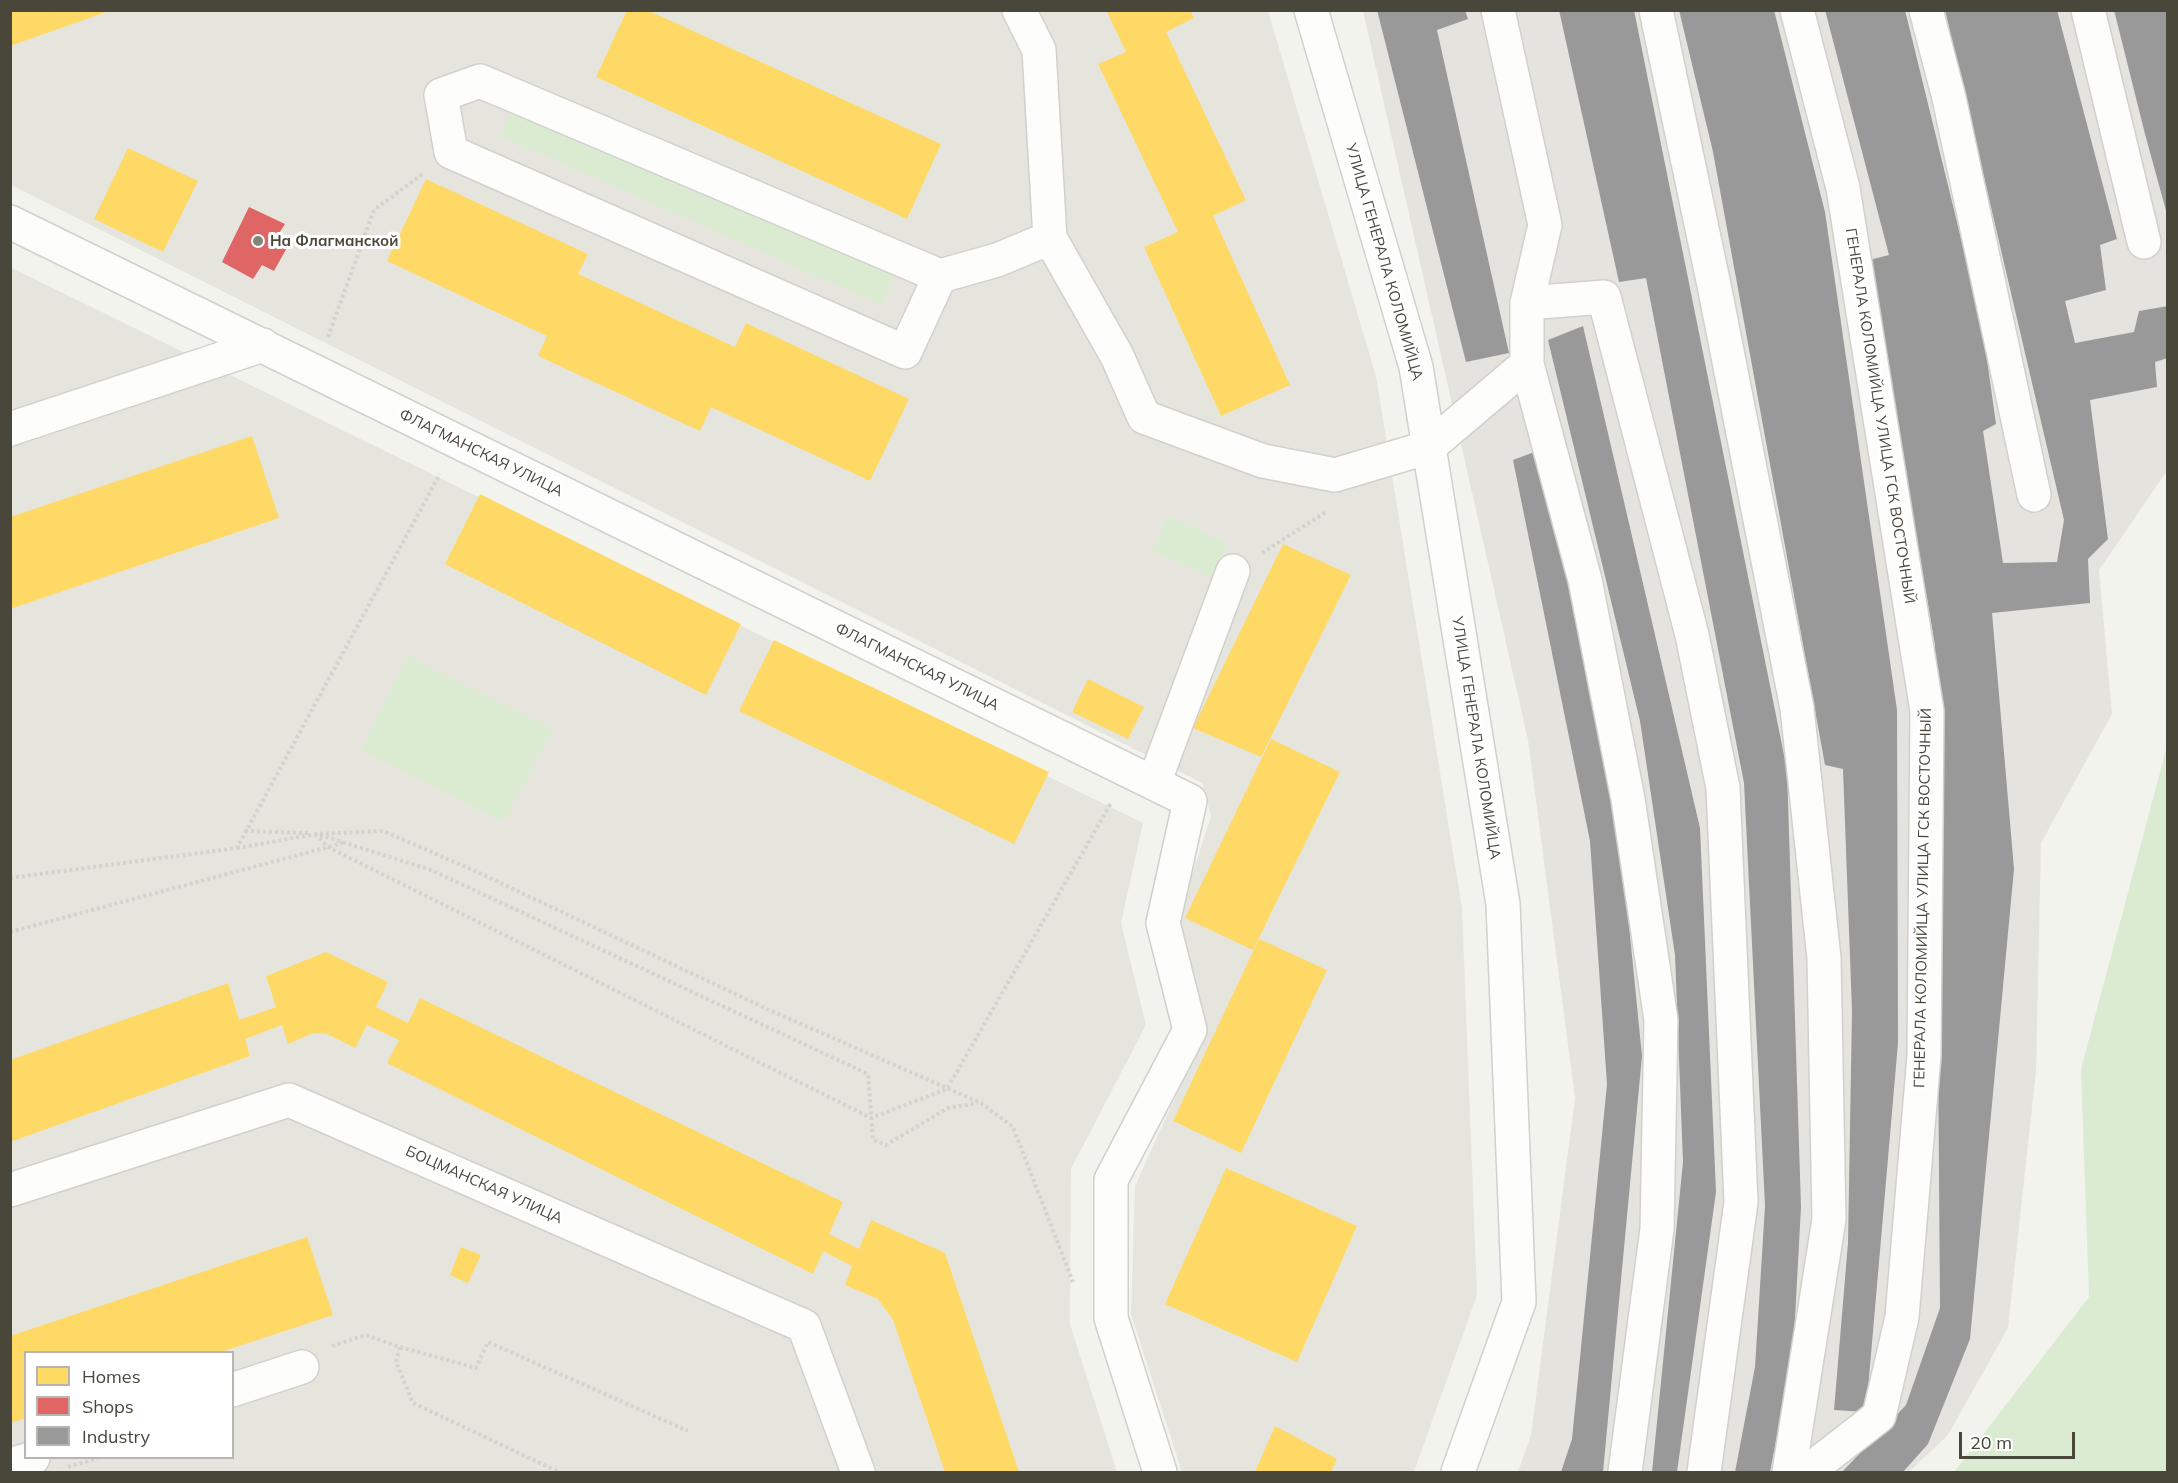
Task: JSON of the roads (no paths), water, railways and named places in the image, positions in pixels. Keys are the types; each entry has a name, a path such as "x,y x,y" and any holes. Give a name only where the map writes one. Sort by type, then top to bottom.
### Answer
{"street":[{"path":"1019,10 1039,50 1050,237 1117,356 1144,417 1263,461 1335,475 1429,447 1527,364"},
{"name":"УЛИЦА ГЕНЕРАЛА КОЛОМИЙЦА","path":"1311,10 1416,367 1503,904 1519,1302 1458,1473"},
{"path":"1498,10 1545,225 1527,303 1527,364 1585,580 1628,799 1661,1020 1657,1229 1626,1473"},
{"path":"1656,10 1715,290 1797,708 1824,958 1829,1219 1789,1473"},
{"name":"ГЕНЕРАЛА КОЛОМИЙЦА УЛИЦА ГСК ВОСТОЧНЫЙ","path":"1797,10 1843,188 1927,711 1924,1056 1902,1317 1879,1416 1807,1473"},
{"path":"1926,10 1949,98 2034,495"},
{"path":"2088,10 2144,242"},
{"path":"940,276 905,352 451,152 441,95 480,81 940,276 997,260 1050,237"},
{"name":"ФЛАГМАНСКАЯ УЛИЦА","path":"10,222 1190,801 1163,923 1190,1030 1111,1180 1111,1318 1160,1473"},
{"path":"1527,303 1604,297 1692,635 1723,788 1741,1202 1704,1473"},
{"path":"10,429 263,345"},
{"path":"1142,777 1233,571"},
{"name":"БОЦМАНСКАЯ УЛИЦА","path":"10,1191 289,1100 804,1326 858,1473"},
{"path":"234,1389 302,1367"},
{"path":"10,1465 30,1459"}],"place":[{"name":"На Флагманской","path":"258,241"}]}
